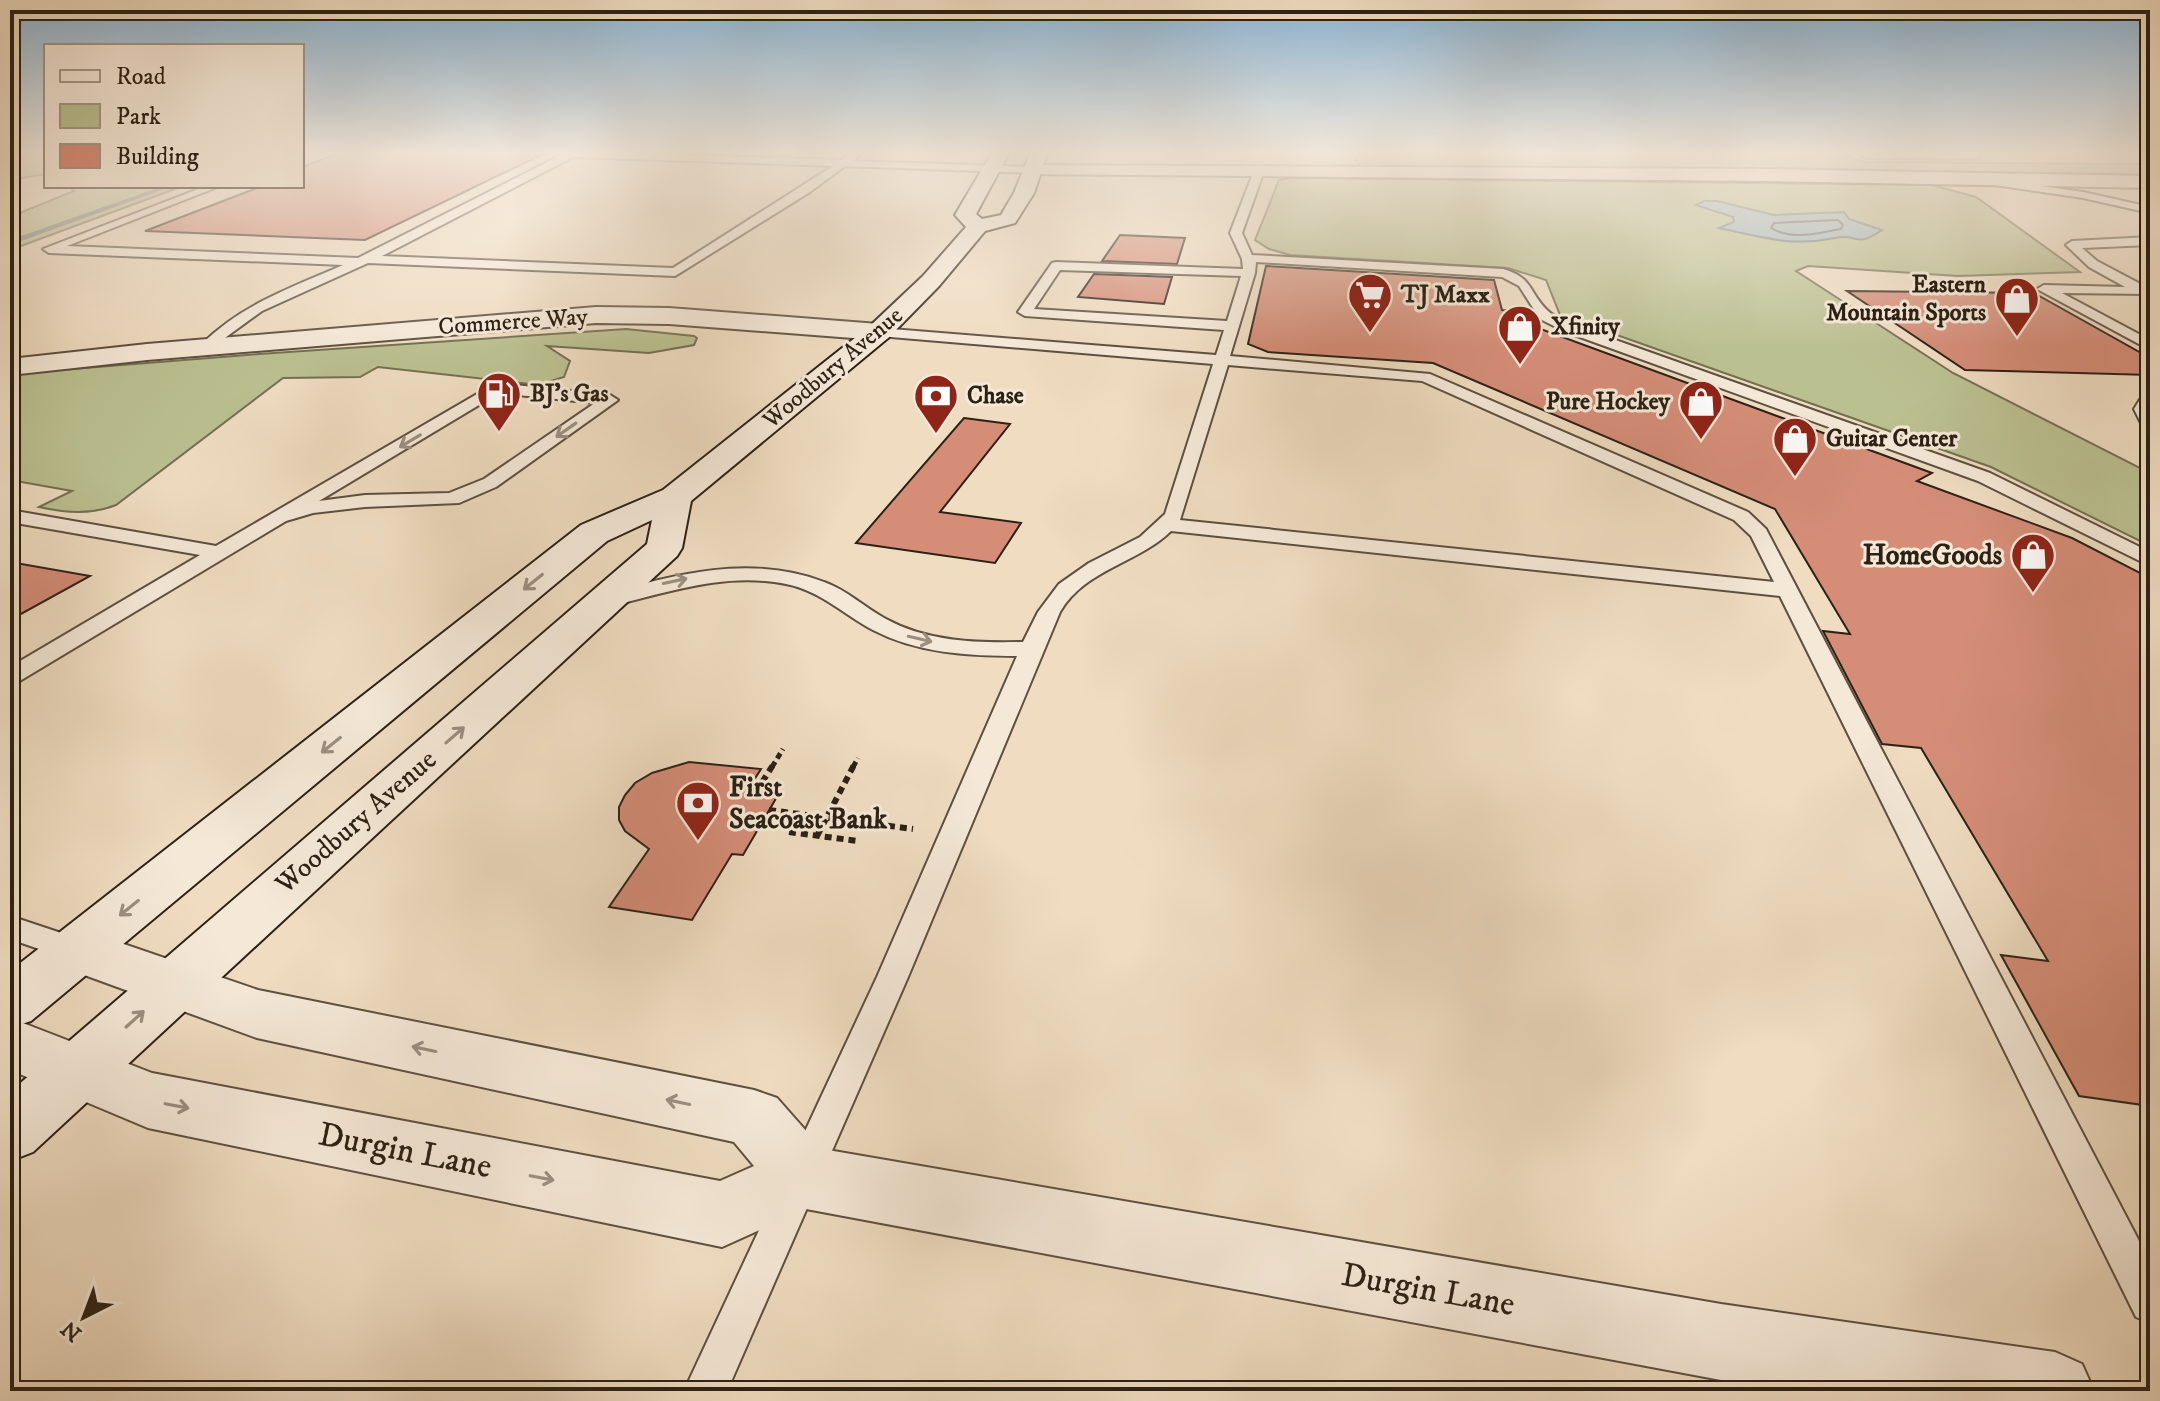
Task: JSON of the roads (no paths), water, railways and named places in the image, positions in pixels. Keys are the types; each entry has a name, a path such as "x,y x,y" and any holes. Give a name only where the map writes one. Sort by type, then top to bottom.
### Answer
{"street":[{"path":"967,216 978,226"},
{"name":"Woodbury Avenue","path":"10,1004 594,533 675,497 879,332 931,281 978,226 1009,216"},
{"name":"Commerce Way","path":"10,367 147,352 632,314 879,332"},
{"name":"Commerce Way","path":"10,357 121,350 147,352"},
{"name":"Woodbury Avenue","path":"10,1132 664,548 675,497"},
{"path":"77,950 257,1014 754,1118 803,1177"},
{"name":"Durgin Lane","path":"10,1043 148,1100 722,1214 803,1177 1721,1342 2055,1391"}],"lane":[{"path":"135,216 49,249 675,272 762,216"},
{"path":"207,347 219,333 255,311 449,216"},
{"path":"705,1391 954,837 1031,649 1055,601 1077,579 1141,546 1168,525 1183,494 1249,266 1236,237 1243,216"},
{"path":"2150,241 2072,245 2093,264 2143,291 2044,289 2150,346"},
{"path":"1233,326 1025,312 1056,266 1249,266 1503,273 1524,282 1541,312 1571,329 1984,477 2150,560"},
{"path":"879,332 1409,374 1443,383 1741,516 1759,533 2150,1303"},
{"path":"10,677 496,388 610,400 490,483 452,499 365,501 311,508 283,516"},
{"path":"2150,396 2142,409 2150,425"},
{"path":"10,516 230,547"},
{"path":"1168,525 1786,590"},
{"path":"601,603 692,577 740,574 787,578 816,586 881,625 916,639 989,650 1031,649"},
{"path":"10,927 77,950"}],"water":[{"path":"1847,216 1882,230 1861,240 1843,237 1805,242 1777,240 1719,228 1734,222 1733,217"}],"waterway":[{"path":"10,243 85,216"}],"place":[{"name":"TJ Maxx","path":"1370,334"},
{"name":"Eastern Mountain Sports","path":"2017,338"},
{"name":"Xfinity","path":"1520,366"},
{"name":"BJ’s Gas","path":"499,433"},
{"name":"Chase","path":"936,435"},
{"name":"Pure Hockey","path":"1701,441"},
{"name":"Guitar Center","path":"1795,478"},
{"name":"HomeGoods","path":"2033,594"},
{"name":"First Seacoast Bank","path":"698,842"}]}
